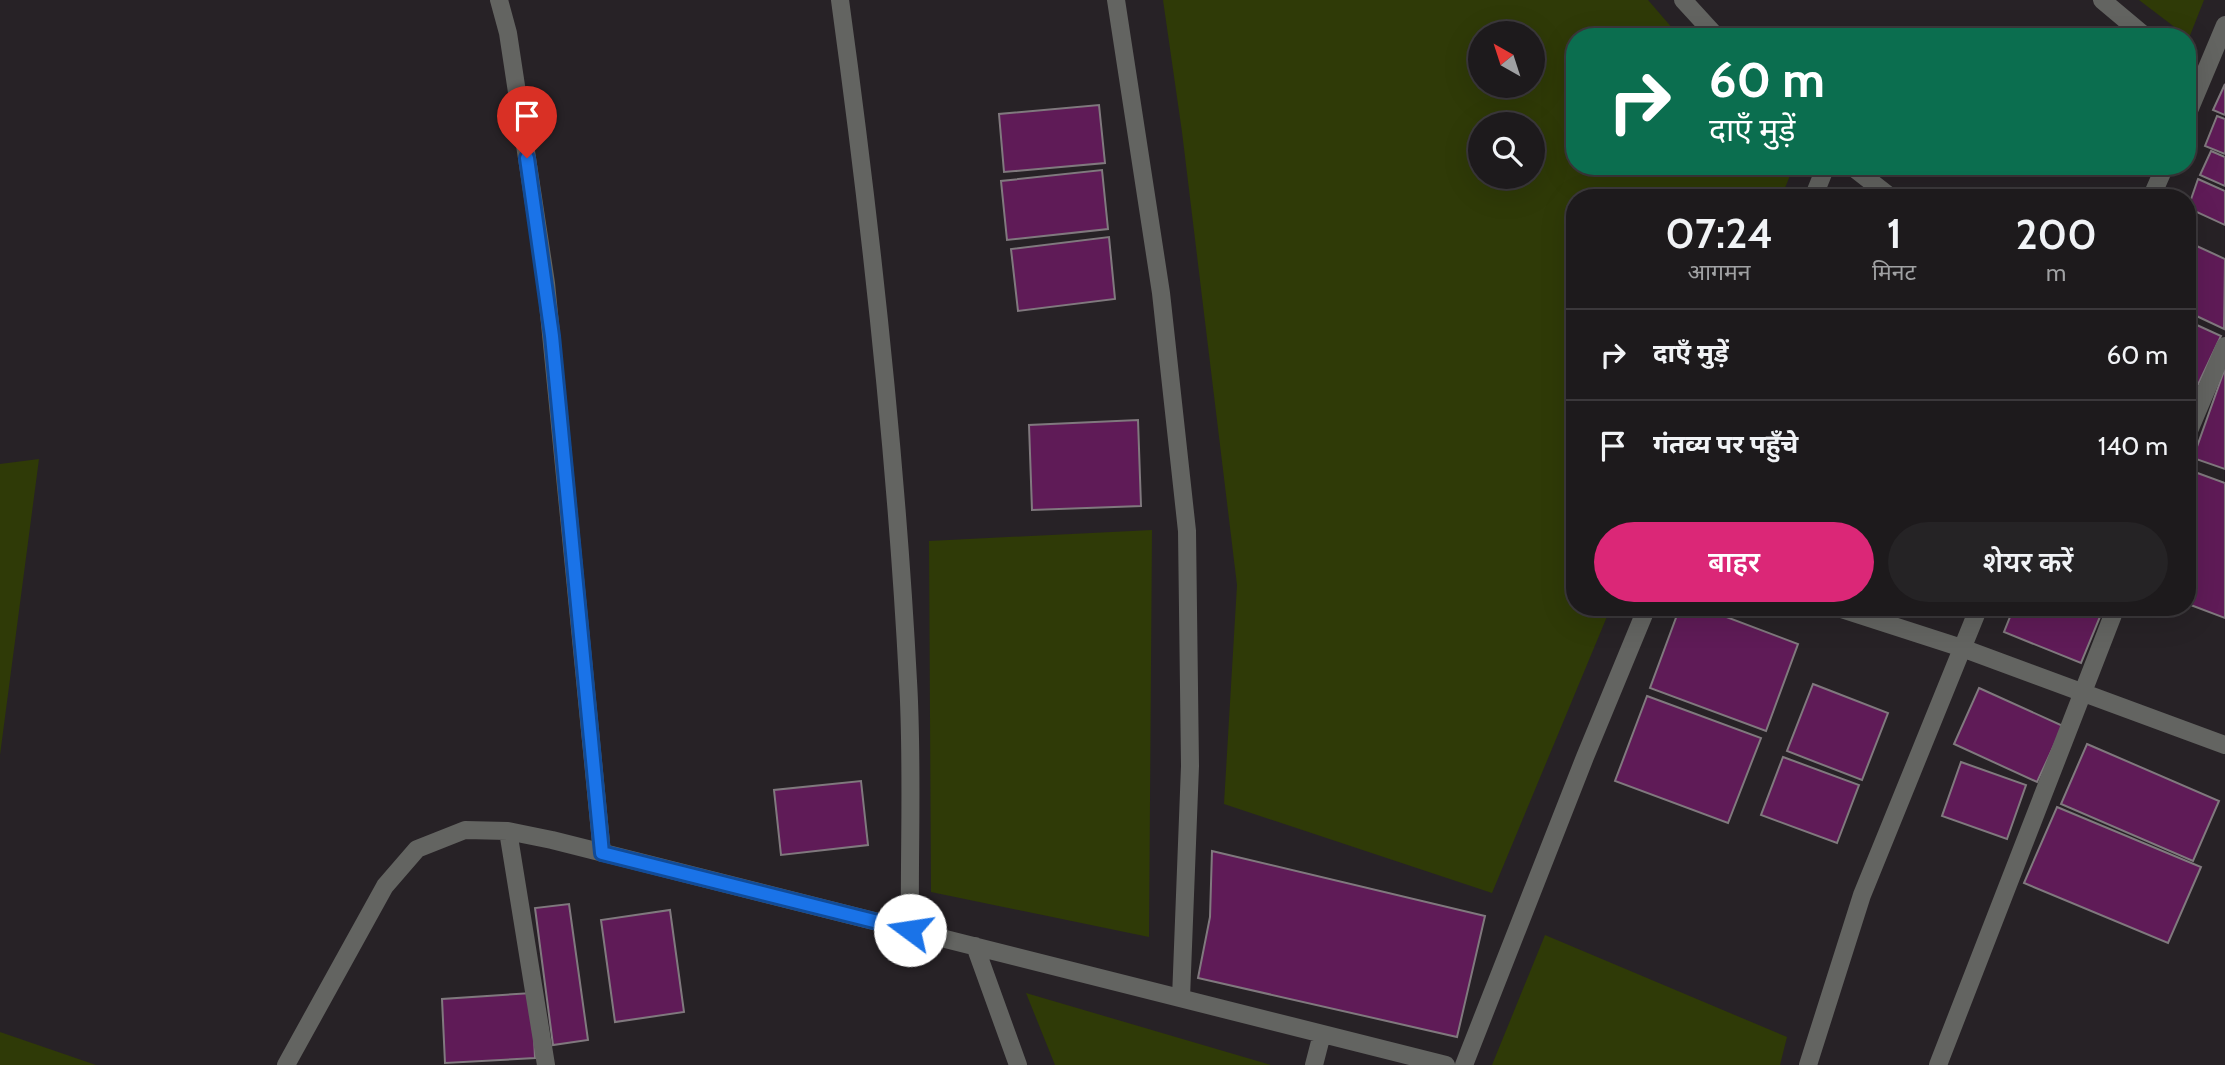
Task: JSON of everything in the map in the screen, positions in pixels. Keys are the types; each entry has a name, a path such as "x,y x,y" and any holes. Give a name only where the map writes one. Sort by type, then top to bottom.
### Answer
{"street":[{"path":"499,0 508,33 546,283 602,853"},
{"path":"840,0 870,218 892,450 909,684 910,930"},
{"path":"1116,0 1161,293 1187,531 1190,766 1181,998"},
{"path":"1683,0 1709,28"},
{"path":"2102,0 2135,28"},
{"path":"2196,74 2225,24"},
{"path":"1863,175 1880,189"},
{"path":"2196,414 2225,346"},
{"path":"1464,1065 1643,616"},
{"path":"1863,616 1962,648 2225,746"},
{"path":"1808,1065 1862,895 1975,616"},
{"path":"1938,1065 2112,616"},
{"path":"286,1065 385,886 417,849 465,830 509,831 602,853 1446,1065"},
{"path":"509,831 546,1065"},
{"path":"975,946 1018,1065"},
{"path":"1314,1065 1322,1034"}],"green space":[{"path":"1163,0 1648,0 1672,28 1566,28 1566,175 1790,175 1785,189 1566,189 1566,616 1607,616 1492,893 1224,804 1237,585 1182,132"},
{"path":"2139,0 2204,0 2193,28 2176,28"},
{"path":"39,459 0,755 0,464"},
{"path":"1152,530 1149,937 931,892 929,541"},
{"path":"1545,935 1787,1037 1780,1065 1492,1065"},
{"path":"1026,993 1271,1065 1055,1065"},
{"path":"0,1032 96,1065 0,1065"}],"building":[{"path":"2225,84 2225,115 2213,110"},
{"path":"1099,105 1105,163 1004,172 999,114"},
{"path":"2217,116 2225,119 2225,154 2205,146"},
{"path":"2211,151 2225,157 2225,186 2200,175"},
{"path":"1102,170 1108,229 1007,240 1001,181"},
{"path":"2198,179 2225,191 2225,225 2196,212 2195,189"},
{"path":"1109,237 1115,299 1018,311 1011,249"},
{"path":"2196,246 2225,259 2224,329 2196,316"},
{"path":"2196,325 2221,336 2196,389"},
{"path":"2225,368 2225,469 2196,459 2196,450"},
{"path":"1138,420 1141,506 1032,510 1029,425"},
{"path":"2196,472 2225,483 2225,618 2196,607"},
{"path":"1677,616 1724,616 1798,644 1766,731 1650,688"},
{"path":"2010,616 2100,616 2081,663 2004,632"},
{"path":"1813,684 1888,713 1862,780 1787,751"},
{"path":"1979,688 2063,726 2037,782 1954,744"},
{"path":"1647,696 1761,738 1728,823 1615,781"},
{"path":"2087,744 2219,801 2193,861 2061,804"},
{"path":"1783,757 1859,785 1837,843 1761,815"},
{"path":"1961,762 2026,785 2007,839 1942,816"},
{"path":"861,781 868,845 781,855 774,790"},
{"path":"2057,807 2201,867 2168,943 2024,883"},
{"path":"1212,851 1485,916 1457,1037 1198,978 1210,917"},
{"path":"569,904 588,1040 553,1045 535,908"},
{"path":"670,910 684,1012 615,1022 601,920"},
{"path":"532,993 535,1058 445,1063 442,999"}],"route":[{"path":"527,158 552,336 602,853 910,930"}]}
